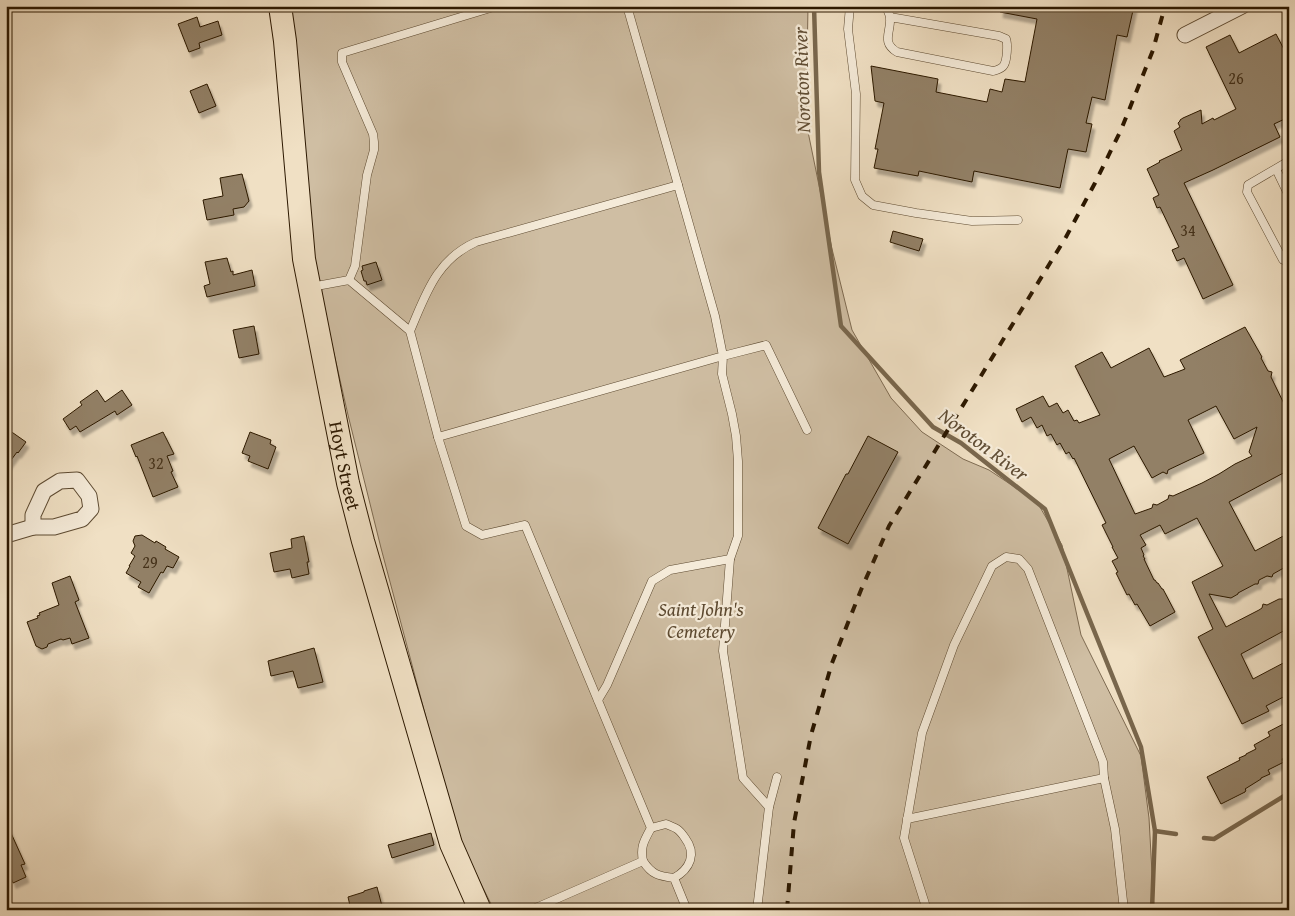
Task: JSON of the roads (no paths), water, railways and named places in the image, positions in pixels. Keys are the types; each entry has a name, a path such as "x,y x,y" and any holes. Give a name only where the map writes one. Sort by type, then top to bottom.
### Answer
{"main road":[{"name":"Hoyt Street","path":"280,6 285,41 304,259 348,483 451,844 480,910"}],"street":[{"path":"1185,35 1242,6"},
{"path":"6,535 34,527"}],"lane":[{"path":"349,280 355,266 367,175 374,142 373,134 342,62 342,53 497,6"},
{"path":"627,6 715,316 722,356 722,374 732,414 738,461 738,536 730,559 723,651 743,778 769,807"},
{"path":"850,6 848,29 856,94 855,180 862,196 873,205 916,213 972,221 1018,220"},
{"path":"886,6 890,17 888,42 897,52 993,71 999,70 1004,65 1008,43 1006,39 999,36 890,17"},
{"path":"1289,161 1248,185 1247,192 1283,260 1289,259"},
{"path":"1276,169 1289,196"},
{"path":"410,331 429,286 438,271 464,248 476,242 678,185"},
{"path":"309,288 349,280"},
{"path":"349,280 410,331 438,437 466,526 482,535 525,526 651,828"},
{"path":"438,437 766,345 807,430"},
{"path":"926,910 904,838 922,733 954,645 992,566 1006,557 1019,559 1028,569 1103,762 1104,778 1115,829 1124,910"},
{"path":"598,700 607,685 652,582 670,570 730,559"},
{"path":"757,910 769,807 777,777"},
{"path":"907,819 1104,778"},
{"path":"666,824 679,830 688,842 692,854 683,873 674,878 660,876 648,869 640,851 651,828 666,824"},
{"path":"531,910 643,861"},
{"path":"674,878 686,910"}],"waterway":[{"name":"Noroton River","path":"814,6 819,172 841,326 933,427 961,443 1045,509 1141,747 1155,831 1152,910"},
{"path":"1204,838 1214,839 1289,793"},
{"path":"1155,831 1176,834"}],"railway":[{"path":"787,910 794,823 811,735 832,663 861,590 889,526 1066,237 1095,183 1121,130 1153,50 1165,6"}],"park label":[{"name":"Saint John's Cemetery","path":"701,620"}]}
